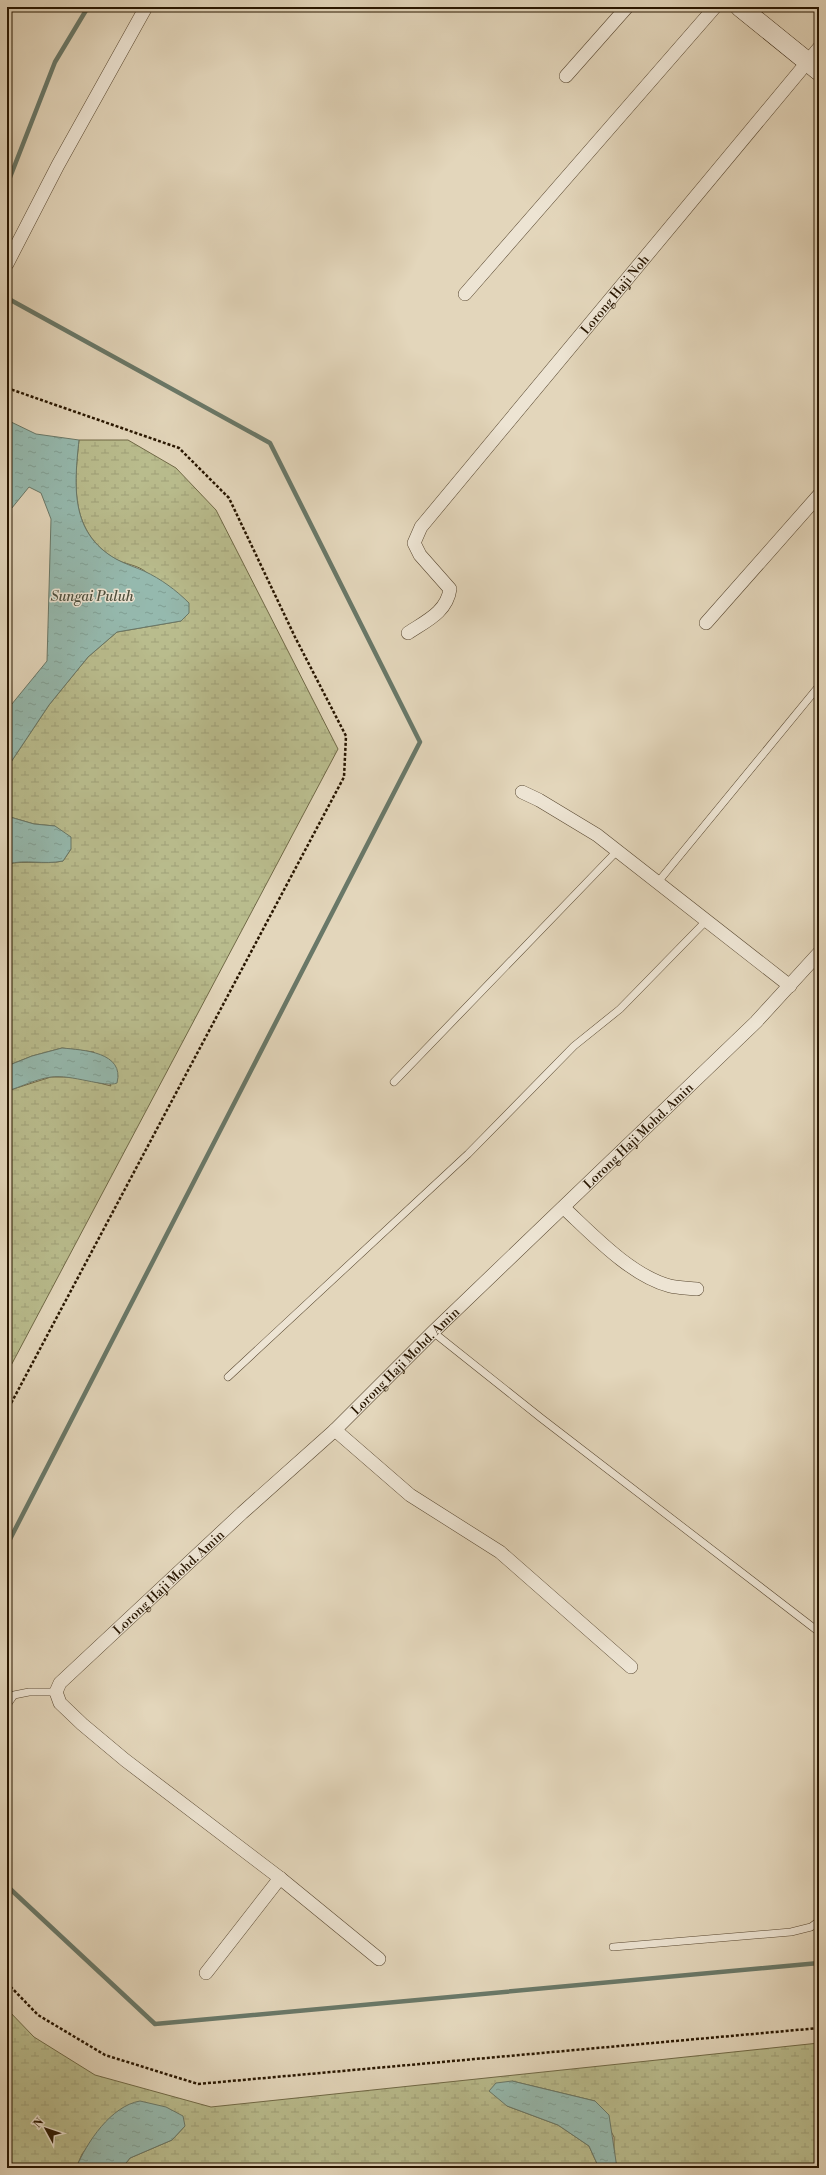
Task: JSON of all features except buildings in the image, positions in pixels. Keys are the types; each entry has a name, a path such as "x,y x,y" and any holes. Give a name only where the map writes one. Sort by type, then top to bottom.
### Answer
{"street":[{"path":"7,264 58,165 146,7"},
{"path":"566,76 627,7"},
{"path":"465,294 715,7"},
{"path":"740,7 815,60"},
{"name":"Lorong Haji Noh","path":"408,633 438,613 448,600 450,589 420,555 414,543 421,526 815,60"},
{"path":"706,623 819,495"},
{"path":"522,792 539,800 618,850 790,986"},
{"name":"Lorong Haji Mohd. Amin","path":"56,1692 60,1683 242,1513 335,1430 433,1332 564,1208 756,1022 819,953"},
{"path":"564,1208 611,1252 651,1279 670,1286 697,1289"},
{"path":"335,1430 410,1495 500,1552 631,1667"},
{"path":"56,1692 60,1703 125,1760 280,1878 379,1960"},
{"path":"206,1973 280,1878"}],"lane":[{"path":"658,882 819,686"},
{"path":"394,1082 618,850"},
{"path":"228,1377 468,1154 574,1046 620,1009 706,921"},
{"path":"433,1332 541,1418 819,1632"},
{"path":"7,1705 14,1695 29,1692 56,1692"},
{"path":"612,1947 791,1932 819,1922"}],"path":[{"path":"7,388 179,448 229,498 295,636 346,736 344,777 7,1411"},
{"path":"7,1983 38,2015 105,2055 198,2084 819,2028"}],"green space":[{"path":"79,440 128,440 176,468 216,510 338,749 7,1373 7,1091 51,1077 76,1077 111,1086 94,1052 62,1048 32,1056 7,1066 7,864 21,862 49,863 63,861 71,849 55,826 34,824 10,817 7,812 7,768 49,705 88,657 117,632 181,621 159,588 146,572 115,559 100,548 90,535 78,507 76,491"},
{"path":"7,2009 34,2037 95,2075 211,2107 819,2043 819,2168 617,2168 614,2156 614,2137 595,2101 512,2081 507,2106 558,2125 589,2146 599,2168 122,2168 130,2158 172,2140 185,2126 100,2130 82,2154 76,2168 7,2168"}],"water":[{"name":"Sungai Puluh","path":"7,420 36,434 79,440 76,491 78,507 90,536 101,548 116,559 150,574 174,589 189,603 189,613 181,621 117,632 88,657 49,705 7,768 7,710 47,661 51,519 41,493 29,487 7,514"},
{"path":"7,812 10,817 34,824 55,826 71,837 71,849 63,861 21,862 7,864"},
{"path":"62,1048 91,1052 109,1059 115,1065 118,1073 117,1083 104,1084 68,1077 51,1077 40,1079 7,1091 7,1066 32,1056"},
{"path":"512,2081 595,2101 609,2115 617,2168 599,2168 589,2146 558,2125 507,2106 489,2091 496,2083"},
{"path":"140,2101 166,2107 183,2116 185,2126 172,2140 130,2158 122,2168 76,2168 93,2137 101,2127 119,2110 129,2104"}],"waterway":[{"path":"7,185 55,62 88,7"},
{"path":"7,298 270,443 420,742 7,1545"},
{"path":"7,1886 155,2024 819,1963"}]}
